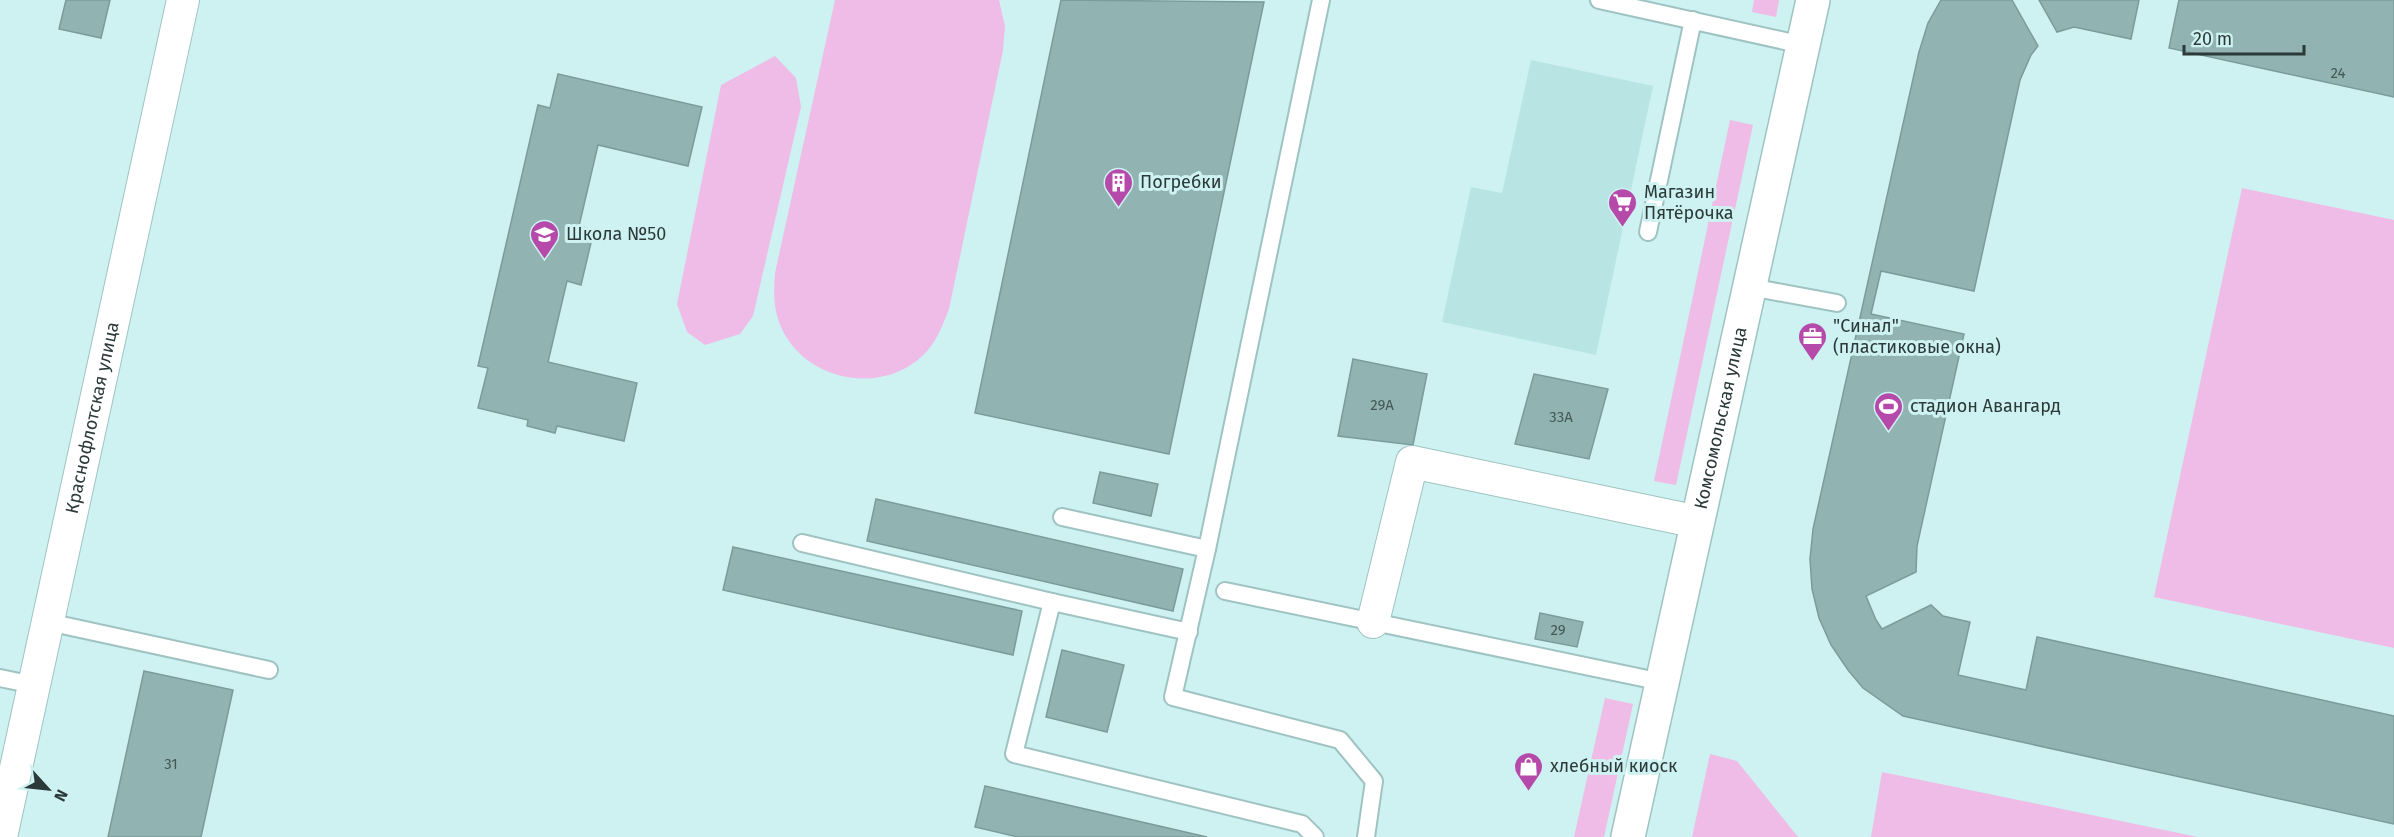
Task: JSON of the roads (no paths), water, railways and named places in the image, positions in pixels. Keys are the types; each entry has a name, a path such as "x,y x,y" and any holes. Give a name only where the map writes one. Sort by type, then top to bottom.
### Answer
{"street":[{"name":"Краснофлотская улица","path":"1,837 183,0"},
{"name":"Комсомольская улица","path":"1628,837 1813,0"},
{"path":"1372,622 1412,462 1698,522"}],"lane":[{"path":"1321,0 1207,549 1173,697 1340,740 1374,781 1366,837"},
{"path":"1599,0 1803,45"},
{"path":"1648,232 1693,20"},
{"path":"1750,287 1837,303"},
{"path":"1062,517 1207,549"},
{"path":"802,543 1189,632"},
{"path":"1225,591 1662,682"},
{"path":"1052,602 1014,754 1302,824 1315,837"},
{"path":"48,622 268,670"},
{"path":"0,678 34,685"}],"place":[{"name":"Погребки","path":"1119,208"},
{"name":"Магазин Пятёрочка","path":"1623,228"},
{"name":"Школа №50","path":"545,260"},
{"name":"\"Синал\" (пластиковые окна)","path":"1812,362"},
{"name":"стадион Авангард","path":"1889,432"},
{"name":"хлебный киоск","path":"1529,792"}]}
